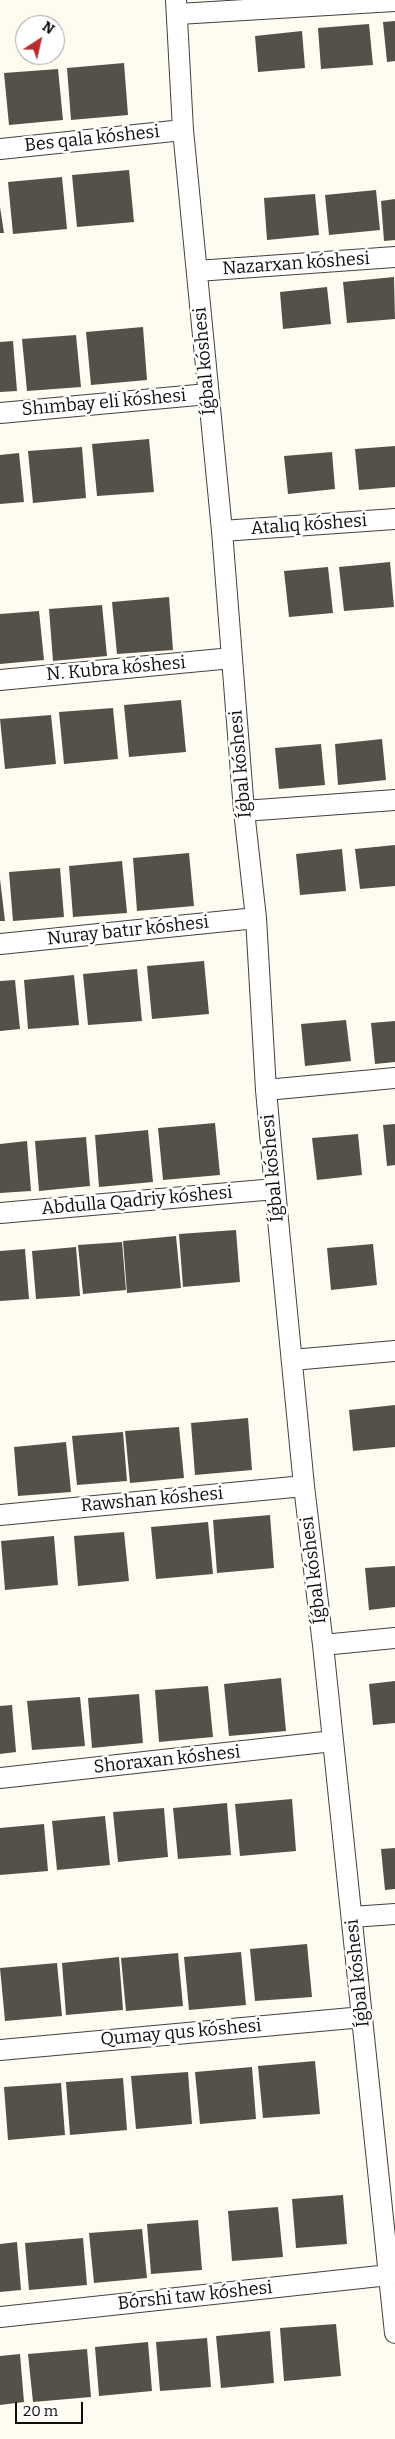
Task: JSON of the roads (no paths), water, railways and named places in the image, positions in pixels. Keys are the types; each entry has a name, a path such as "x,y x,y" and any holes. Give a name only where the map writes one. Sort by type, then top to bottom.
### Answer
{"street":[{"path":"177,7 395,1"},
{"name":"Íǵbal kóshesi","path":"177,7 183,130 222,531 244,811 256,918 266,1090 275,1190 304,1486 363,2016 388,2179 390,2275 395,2333"},
{"name":"Bes qala kóshesi","path":"0,149 183,130"},
{"name":"Nazarxan kóshesi","path":"197,271 395,257"},
{"name":"Shımbay eli kóshesi","path":"0,413 208,394"},
{"name":"Atalıq kóshesi","path":"222,531 395,519"},
{"name":"N. Kubra kóshesi","path":"0,680 232,658"},
{"path":"244,811 395,800"},
{"name":"Nuray batır kóshesi","path":"0,944 256,918"},
{"path":"266,1090 395,1078"},
{"name":"Abdulla Qadriy kóshesi","path":"0,1213 275,1190"},
{"path":"292,1360 395,1351"},
{"name":"Rawshan kóshesi","path":"0,1515 304,1486"},
{"path":"323,1645 395,1638"},
{"name":"Shoraxan kóshesi","path":"0,1778 333,1742"},
{"path":"352,1917 395,1914"},
{"name":"Qumay qus kóshesi","path":"0,2050 363,2016"},
{"name":"Bórshi taw kóshesi","path":"0,2317 390,2275"}]}
